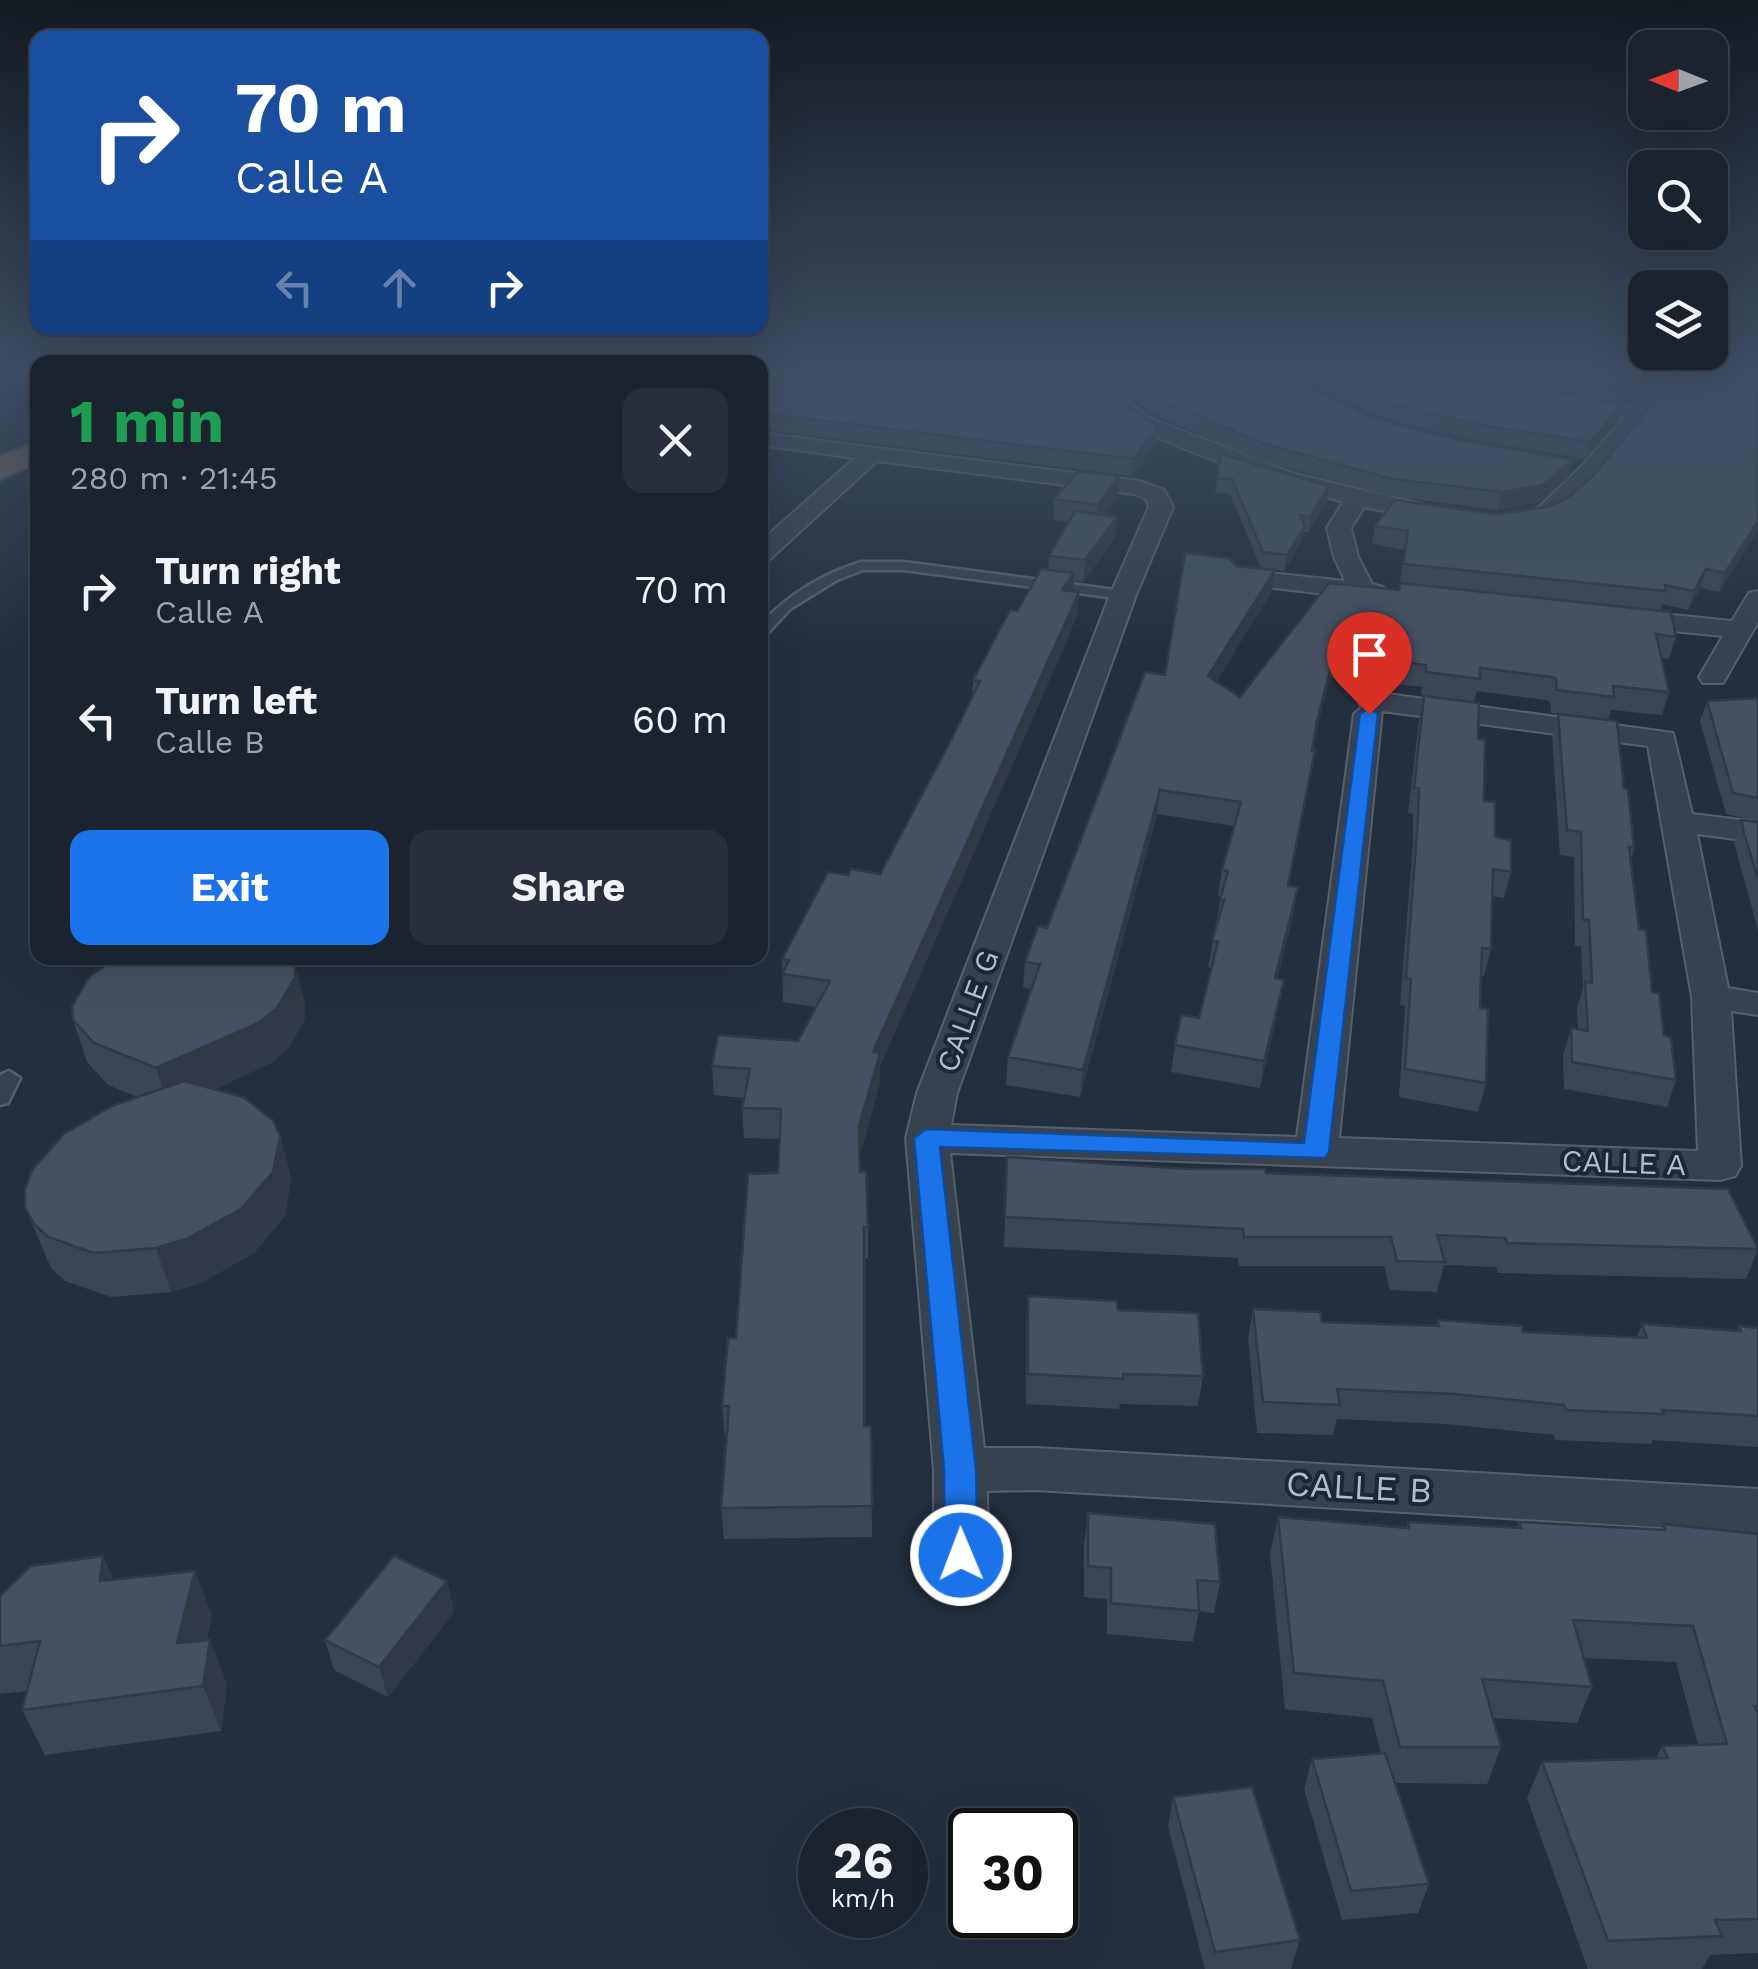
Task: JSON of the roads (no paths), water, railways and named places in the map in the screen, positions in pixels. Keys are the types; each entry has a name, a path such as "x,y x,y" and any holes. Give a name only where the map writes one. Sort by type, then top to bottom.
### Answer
{"street":[{"path":"768,548 861,464"},
{"name":"CALLE G","path":"956,464 1139,488 1156,496 1161,508 1123,595 937,1093 926,1138 960,1470 961,1555"},
{"path":"1249,464 1357,499 1454,518"},
{"path":"1488,522 1546,514 1586,464"},
{"path":"1357,499 1339,528 1346,557 1362,590"},
{"path":"1243,578 1400,594"},
{"path":"1713,677 1758,599"},
{"path":"1588,614 1740,630"},
{"name":"CALLE A","path":"926,1138 1316,1152 1720,1166 1711,997 1662,739 1371,707 1316,1152"},
{"path":"1677,822 1758,832"},
{"path":"1711,997 1758,1004"},
{"name":"CALLE B","path":"960,1470 1036,1469 1758,1511"}],"lane":[{"path":"768,625 786,606 832,577 861,566 904,566 1123,595"}]}
